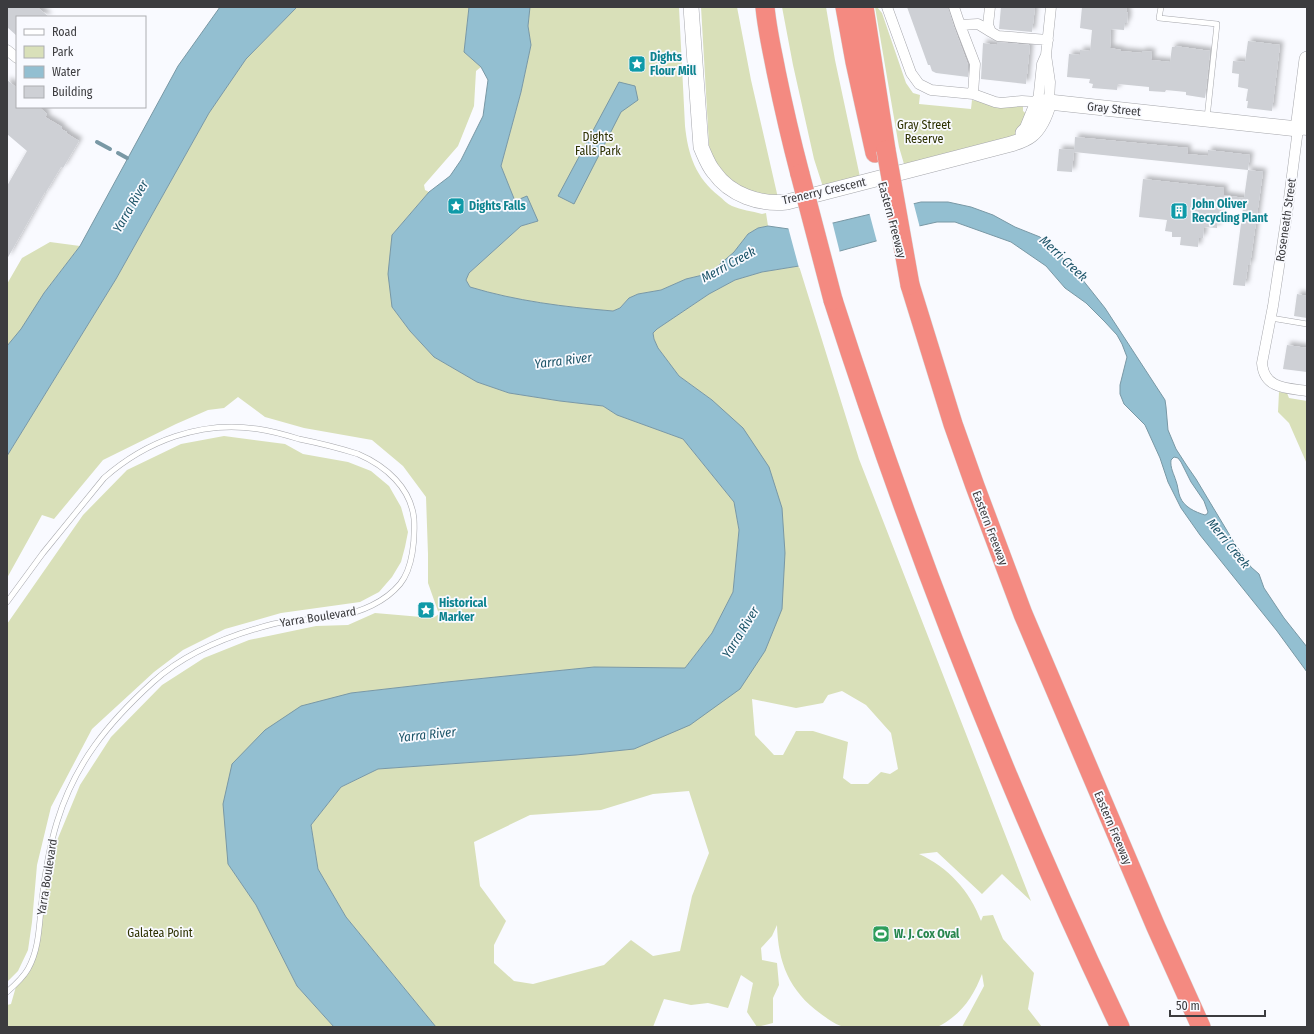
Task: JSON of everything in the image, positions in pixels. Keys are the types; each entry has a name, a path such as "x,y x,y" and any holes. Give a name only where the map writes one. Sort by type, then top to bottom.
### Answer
{"highway":[{"name":"Eastern Freeway","path":"845,7 855,62 881,152 910,284 931,358 953,424 1023,614 1156,927 1202,1027"},
{"path":"864,7 881,152"},
{"path":"765,11 788,125 833,300 898,493 974,692 1022,809 1066,910 1120,1027"}],"street":[{"name":"Trenerry Crescent","path":"691,7 701,147 714,174 741,195 761,201 786,202 1011,144 1031,136 1037,129 1044,117 1044,102"},
{"name":"Gray Street","path":"887,7 911,73 919,84 931,90 973,94 1001,103 1022,101 1044,102 1302,130"},
{"path":"954,7 974,64 973,94"},
{"path":"990,7 988,25 991,32"},
{"path":"1044,102 1050,82 1046,55 1051,7"},
{"path":"960,24 978,24 998,36 1048,40"},
{"path":"7,50 16,57"},
{"name":"Roseneath Street","path":"1307,59 1302,130 1286,219 1271,318 1262,363 1263,370 1268,379 1278,386 1307,391"}],"lane":[{"path":"1161,7 1160,18 1217,24 1207,119"},
{"path":"1271,318 1307,324"},
{"name":"Yarra Boulevard","path":"7,602 43,553 93,490 114,469 154,444 185,433 199,430 226,426 258,428 358,454 381,465 401,486 410,501 414,517 413,548 406,573 401,583 390,594 357,612 339,616 274,624 236,635 209,646 187,657 155,680 110,726 83,762 66,797 57,822 46,863 38,936 34,954 28,969 17,984 7,992"}],"green space":[{"name":"Galatea Point","path":"297,7 469,7 464,52 481,67 476,71 474,106 458,146 424,185 425,190 429,192 392,235 392,307 410,331 434,357 477,382 509,393 603,406 617,415 683,439 734,502 739,530 733,592 712,633 685,668 594,667 351,693 228,864 256,905 297,986 334,1027 7,1027 7,1005 11,1004 17,983 35,954 45,878 53,875 56,843 80,785 111,737 162,685 204,658 249,640 316,626 348,625 375,613 433,618 439,614 428,583 426,497 403,466 372,440 304,428 265,417 238,397 224,408 208,410 103,460 54,519 42,515 7,578 7,456 116,279 209,113 246,59"},
{"name":"Dights Falls Park","path":"530,7 679,7 686,137 694,165 704,182 728,204 762,214 766,213 768,226 758,228 748,234 734,252 707,274 686,279 661,290 638,294 629,298 620,308 613,311 541,303 470,287 466,280 469,273 521,226 538,221 515,201 501,166 521,92 531,45 528,26"},
{"path":"701,7 737,7 751,80 778,198 738,187 713,162 709,145"},
{"path":"782,7 826,7 835,60 860,177 823,187 814,159"},
{"name":"Gray Street Reserve","path":"875,7 877,7 882,13 906,83 913,93 920,95 919,104 971,109 972,100 1000,106 1023,104 1023,111 1030,117 1016,135 904,164 899,147"},
{"path":"50,242 80,246 44,293 21,330 7,346 7,284 22,258"},
{"path":"799,266 859,459 1031,901 1002,874 982,894 937,852 919,854 930,859 957,881 971,900 981,921 983,916 993,915 1003,939 1034,973 1028,1009 1042,1027 962,1027 984,986 982,974 973,993 965,1005 955,1015 938,1027 858,1028 838,1025 810,1005 793,985 787,975 783,963 777,925 772,936 761,948 762,960 777,963 779,985 773,998 773,1023 757,1027 747,1012 753,983 741,975 728,1008 708,1003 691,1005 664,999 653,1027 436,1027 346,917 318,869 311,825 341,787 378,769 576,755 634,749 782,609 712,400 679,376 658,348 653,333 709,294 735,280 762,272","holes":["842,691 866,705 891,733 898,769 890,774 881,772 868,784 851,784 843,778 848,742 813,731 796,731 783,755 774,755 755,735 752,699 796,708 823,703 828,695","689,791 709,853 692,896 680,951 653,956 631,940 604,965 533,984 514,981 494,963 494,945 506,921 480,886 474,842 530,815 601,810 653,794"]},
{"path":"1279,392 1287,393 1289,398 1307,401 1307,464 1289,423 1278,412"},
{"path":"224,436 285,444 303,454 348,462 371,471 389,486 401,507 408,532 401,562 392,577 379,592 360,602 281,613 225,629 183,650 154,672 92,729 51,807 37,865 28,950 18,971 7,982 7,624 83,515 127,470 181,444"}],"water":[{"name":"Yarra River","path":"220,7 297,7 246,59 209,113 116,279 7,456 7,346 21,329 44,293 80,246 178,66"},
{"path":"469,7 530,7 528,26 531,45 521,92 501,166 515,201 527,196 538,221 521,226 469,273 466,280 470,287 541,303 613,311 620,308 629,298 638,294 661,290 686,279 707,274 734,252 748,234 758,228 768,226 789,229 833,223 921,202 948,202 971,207 993,215 1015,227 1040,237 1058,253 1082,279 1105,308 1165,400 1168,430 1176,449 1235,544 1251,567 1259,574 1264,588 1284,618 1307,647 1307,672 1277,631 1200,535 1181,508 1168,482 1160,458 1145,425 1124,404 1120,394 1120,385 1127,357 1117,335 1086,303 1065,288 1046,266 1011,242 955,222 937,222 919,226 876,241 840,251 799,266 762,272 735,280 709,294 653,333 658,348 679,376 712,400 743,428 769,467 782,508 785,553 782,609 765,651 740,689 690,725 634,749 576,755 378,769 341,787 311,825 318,869 346,917 436,1027 334,1027 297,986 256,905 228,864 223,804 232,764 265,730 301,706 351,693 594,667 685,668 712,633 733,592 739,530 734,502 683,439 617,415 603,406 509,393 477,382 434,357 410,331 392,307 388,274 392,235 429,192 450,176 461,160 483,116 488,80 481,67 464,52","holes":["1174,457 1178,458 1191,482 1204,501 1208,512 1205,515 1190,509 1184,504 1180,497 1171,463 1171,460"]},
{"path":"619,82 635,86 638,100 621,112 574,204 558,196"}],"pier":[{"path":"913,201 920,228 877,242 869,212"},
{"path":"832,221 840,253 799,268 788,227"}],"building":[{"path":"7,7 37,7 48,16 16,16 16,35 7,27"},
{"path":"907,7 948,7 968,65 968,77 936,73 932,71 930,65 928,65"},
{"path":"1001,7 1035,7 1032,32 999,29"},
{"path":"1082,7 1127,7 1127,23 1125,23 1124,30 1111,29 1110,48 1121,51 1142,53 1142,51 1152,52 1151,60 1170,62 1172,47 1175,46 1210,51 1205,98 1186,95 1186,92 1166,90 1165,92 1149,91 1149,87 1118,84 1117,90 1092,88 1093,84 1089,83 1090,79 1067,77 1069,54 1080,55 1080,50 1090,51 1092,30 1080,28"},
{"path":"1248,41 1280,45 1272,111 1247,108 1248,101 1246,101 1248,89 1238,87 1239,74 1232,73 1233,61 1245,62"},
{"path":"997,42 1030,45 1026,84 981,79 983,43 997,45"},
{"path":"7,80 16,87 16,108 40,108 47,114 45,117 62,127 61,129 79,141 63,168 61,167 45,192 7,259 7,186 27,151 7,134"},
{"path":"1075,137 1188,148 1187,154 1208,156 1208,150 1250,155 1248,170 1074,152"},
{"path":"1059,149 1074,150 1072,172 1057,171"},
{"name":"John Oliver Recycling Plant","path":"1248,170 1263,172 1250,265 1248,265 1245,286 1233,285 1243,208 1220,205 1217,228 1204,227 1203,238 1199,238 1198,247 1180,245 1181,237 1172,237 1172,232 1165,231 1167,220 1139,217 1143,179 1224,188 1224,195 1244,198"},
{"path":"1297,294 1307,296 1307,318 1294,316"},
{"path":"1287,345 1307,348 1307,372 1283,369"}],"waterway":[{"path":"97,142 110,149"},
{"path":"118,153 127,158"}],"place":[{"name":"Dights Flour Mill","path":"637,64"},
{"name":"Dights Falls","path":"456,206"},
{"name":"John Oliver Recycling Plant","path":"1179,211"},
{"name":"Historical Marker","path":"426,610"},
{"name":"W. J. Cox Oval","path":"881,934"}],"water label":[{"name":"Merri Creek","path":"1064,258"},
{"name":"Merri Creek","path":"728,264"},
{"name":"Merri Creek","path":"1229,543"}]}
